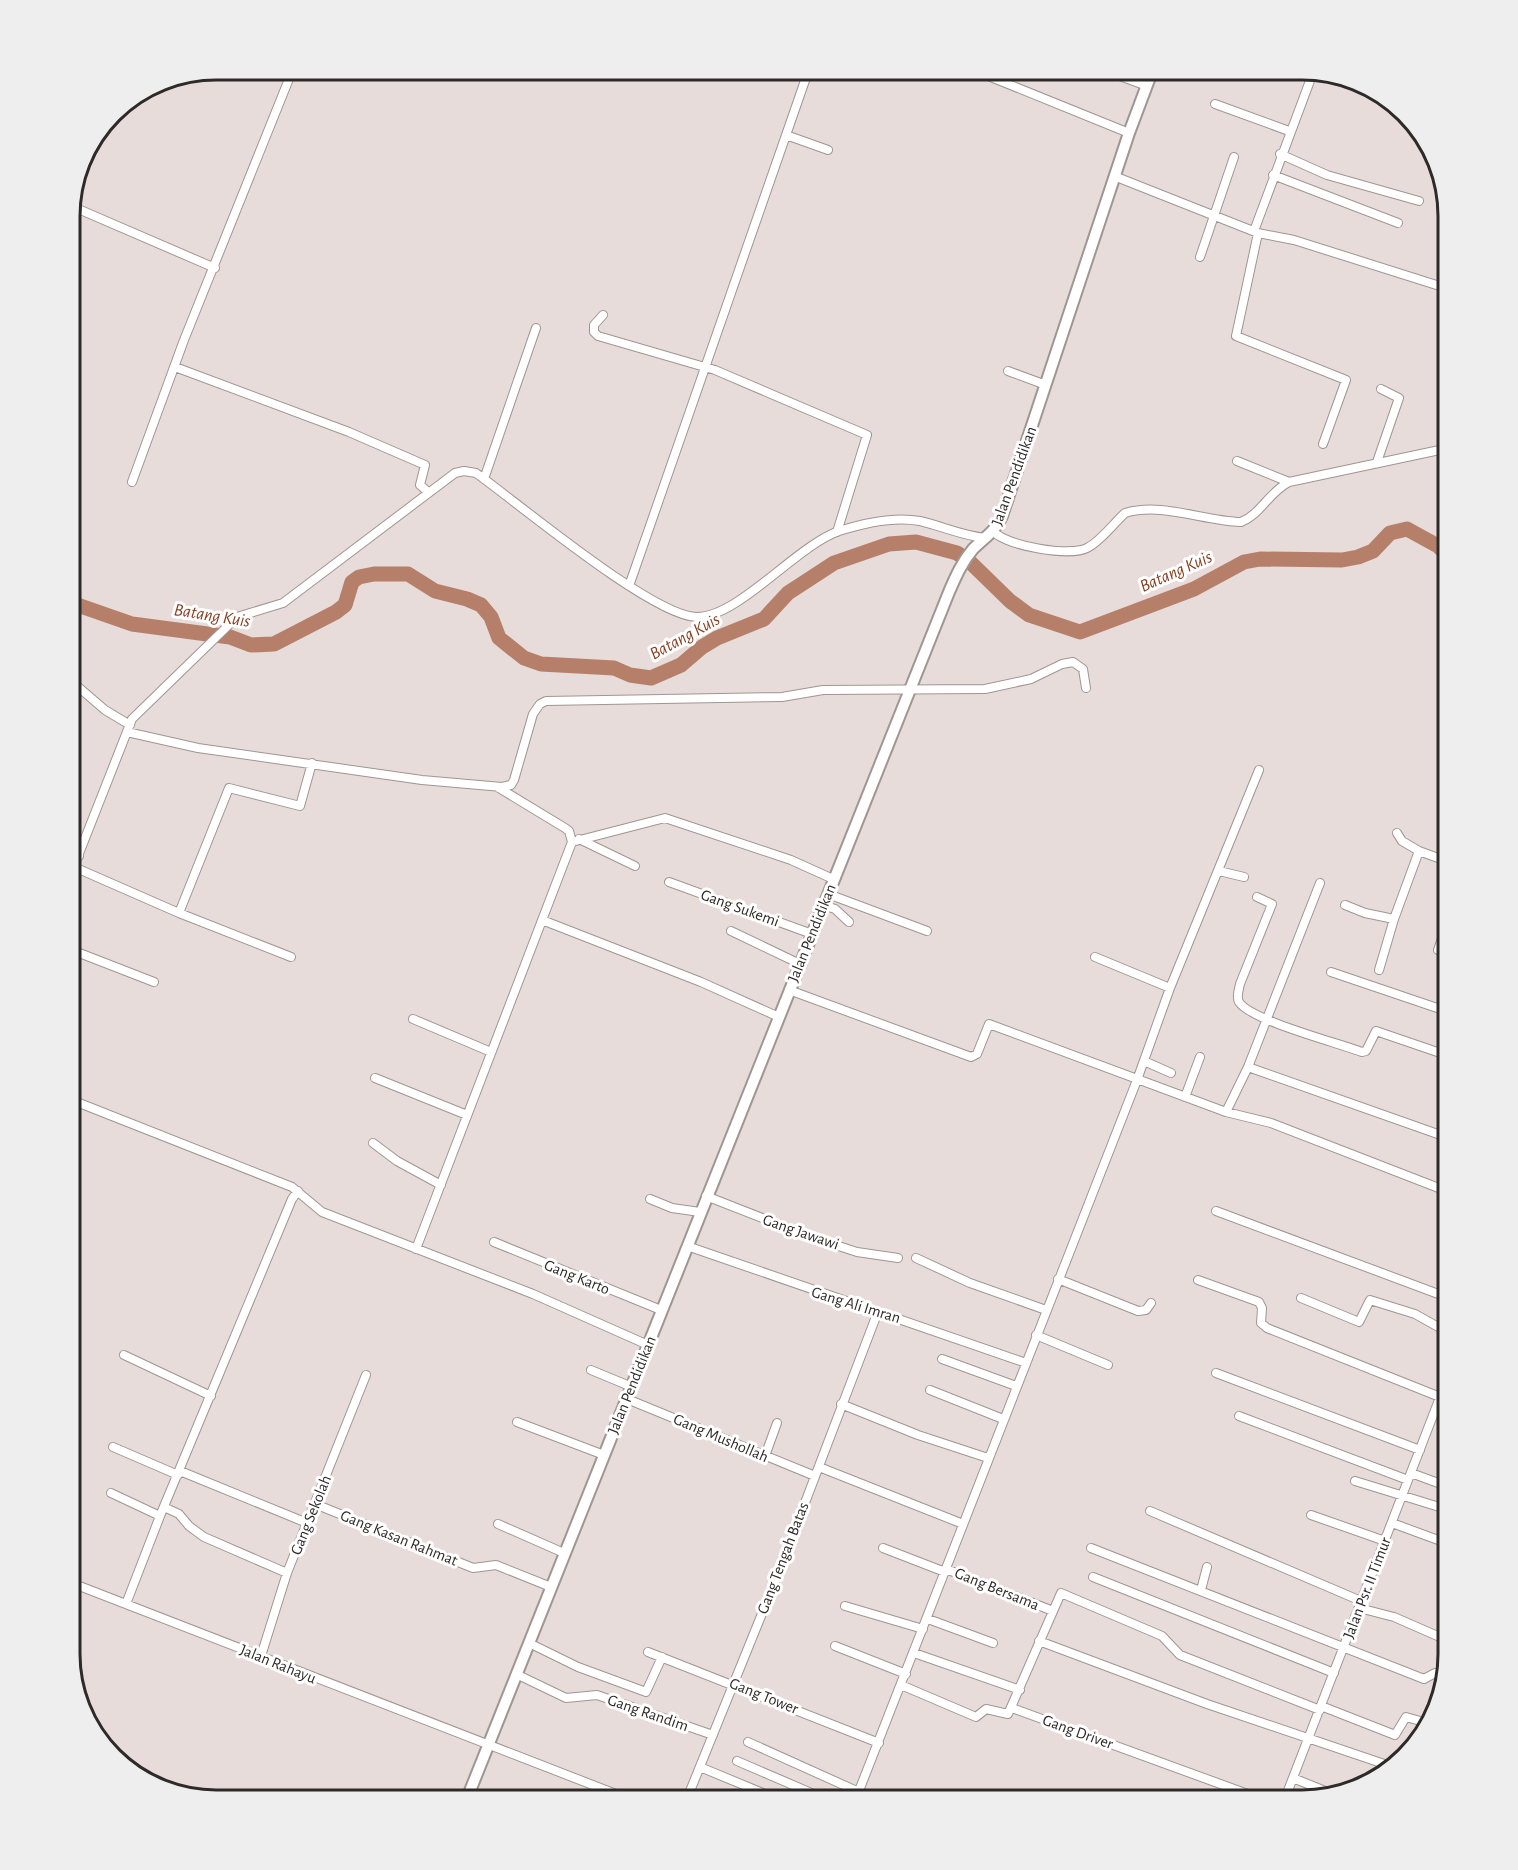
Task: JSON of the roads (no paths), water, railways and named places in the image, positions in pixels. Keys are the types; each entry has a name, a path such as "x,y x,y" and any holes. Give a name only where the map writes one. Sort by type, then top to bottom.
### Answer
{"main road":[{"name":"Jalan Pendidikan","path":"470,1790 778,1017 829,899 833,879 960,568 973,550 990,535 1002,516 1114,176 1149,80"}],"street":[{"path":"132,482 289,80"},
{"path":"629,586 805,80"},
{"path":"998,80 1129,133"},
{"path":"1131,80 1147,86"},
{"path":"1310,80 1280,154 1256,232 1236,336 1346,381 1323,444"},
{"path":"1215,104 1289,131"},
{"path":"786,135 828,150"},
{"path":"1280,154 1327,175 1419,201"},
{"path":"1200,257 1234,158"},
{"path":"1273,175 1398,223"},
{"path":"1114,176 1256,232 1294,240 1438,285"},
{"path":"80,211 215,268"},
{"path":"603,315 594,325 595,334 707,367 867,435 837,532"},
{"path":"484,479 536,328"},
{"path":"175,367 349,432 425,465 420,485 428,492"},
{"path":"1008,371 1046,385"},
{"path":"1377,462 1399,398 1381,389"},
{"path":"80,853 132,718 237,617 284,603 447,478 464,471 470,471 484,479 629,586 687,615 710,615 744,596 790,561 837,532 876,522 902,519 990,535 1014,543 1078,551 1090,546 1125,513 1149,511 1241,522 1251,518 1276,488 1289,482 1438,450"},
{"path":"1237,461 1289,482"},
{"path":"80,689 128,728 198,748 422,780 498,787 508,786 514,780 534,714 540,704 546,702 782,697 824,690 910,691 998,687 1031,679 1062,664 1073,662 1083,669 1086,688"},
{"path":"179,913 229,788 300,806 312,763"},
{"path":"860,1790 1137,1080 1170,988 1259,770"},
{"path":"498,787 573,838 635,866"},
{"path":"573,838 665,818 791,860 833,879"},
{"path":"1397,833 1402,841 1438,858"},
{"path":"416,1250 573,838"},
{"path":"1379,970 1419,851"},
{"path":"80,870 179,913 291,957"},
{"path":"1219,871 1245,877"},
{"name":"Gang Sukemi","path":"669,882 812,934"},
{"path":"1226,1112 1248,1067 1320,883"},
{"path":"1257,897 1272,904 1238,996 1240,1003 1266,1020 1362,1052 1366,1051 1376,1031 1438,1052"},
{"path":"829,899 835,909 849,922"},
{"path":"829,899 927,931"},
{"path":"1346,905 1365,913 1394,920"},
{"path":"542,920 701,982 778,1017"},
{"path":"731,931 800,963"},
{"path":"80,953 154,982"},
{"path":"1095,957 1170,988"},
{"path":"1331,972 1438,1008"},
{"path":"789,990 970,1057 976,1054 989,1024 1226,1112 1271,1123 1438,1188"},
{"path":"413,1019 491,1052"},
{"path":"1185,1097 1200,1057"},
{"path":"1144,1061 1171,1072"},
{"path":"1248,1067 1438,1134"},
{"path":"375,1078 467,1115"},
{"path":"80,1103 298,1191 322,1212 533,1294 648,1345"},
{"path":"373,1143 397,1161 441,1185"},
{"path":"126,1604 160,1516 287,1210 298,1191"},
{"name":"Gang Jawawi","path":"706,1196 808,1236 857,1252 898,1258"},
{"path":"650,1199 672,1208 700,1212"},
{"path":"1216,1211 1438,1294"},
{"name":"Gang Karto","path":"494,1242 661,1310"},
{"name":"Gang Ali Imran","path":"687,1246 877,1314 889,1314 1026,1363"},
{"path":"916,1258 970,1283 1046,1310"},
{"path":"1058,1279 1138,1311 1146,1310 1151,1303"},
{"path":"1198,1280 1259,1302 1262,1308 1261,1323 1267,1328 1438,1396"},
{"path":"1301,1298 1359,1322 1370,1300 1415,1314 1438,1327"},
{"name":"Gang Tengah Batas","path":"691,1790 819,1467 877,1314"},
{"path":"1036,1335 1108,1365"},
{"path":"124,1355 211,1396"},
{"path":"942,1359 1016,1386"},
{"path":"591,1370 632,1387"},
{"path":"1216,1373 1420,1450"},
{"name":"Gang Sekolah","path":"261,1656 287,1573 366,1375"},
{"path":"930,1390 1003,1419"},
{"name":"Gang Mushollah","path":"627,1399 815,1476"},
{"name":"Jalan Psr. II Timur","path":"1288,1790 1438,1402"},
{"path":"841,1404 918,1435 988,1458"},
{"path":"1239,1416 1409,1476 1438,1484"},
{"path":"517,1422 604,1455"},
{"path":"765,1456 777,1423"},
{"path":"113,1447 307,1523"},
{"path":"819,1467 963,1524"},
{"path":"1355,1480 1438,1506"},
{"path":"111,1493 160,1516"},
{"name":"Gang Kasan Rahmat","path":"315,1504 473,1568 496,1565 551,1587"},
{"path":"164,1507 183,1518 196,1532 287,1573"},
{"path":"1150,1511 1438,1636"},
{"path":"1311,1515 1385,1541"},
{"path":"1392,1523 1438,1540"},
{"path":"498,1524 564,1553"},
{"name":"Gang Bersama","path":"883,1548 1053,1611 1061,1593 1166,1638 1180,1655 1320,1708"},
{"path":"1092,1548 1424,1679 1437,1674"},
{"path":"1201,1590 1207,1567"},
{"path":"1093,1577 1334,1673"},
{"name":"Jalan Rahayu","path":"80,1586 605,1790"},
{"path":"845,1606 924,1629"},
{"path":"901,1685 976,1717 986,1709 1007,1715 1053,1611"},
{"path":"928,1619 993,1642"},
{"path":"1039,1641 1308,1740 1383,1764"},
{"path":"529,1643 588,1671 646,1692 662,1657"},
{"path":"835,1646 906,1674"},
{"name":"Gang Tower","path":"648,1652 734,1683 879,1743"},
{"path":"914,1653 1020,1690"},
{"name":"Gang Randim","path":"516,1674 566,1698 597,1695 713,1735"},
{"name":"Gang Driver","path":"1012,1708 1237,1790"},
{"path":"1320,1708 1395,1735 1406,1717 1421,1721"},
{"path":"748,1742 855,1790"},
{"path":"737,1761 804,1790"},
{"path":"700,1767 755,1790"},
{"path":"1293,1778 1320,1789"}],"waterway":[{"name":"Batang Kuis","path":"80,606 132,624 230,637 251,645 274,644 336,612 345,605 352,582 359,577 374,574 408,574 435,591 481,605 491,617 499,638 524,658 541,664 614,668 630,675 651,678 681,665 702,647 717,638 764,619 788,593 834,563 889,544 916,542 957,553 1029,615 1080,632 1194,589 1244,562 1260,559 1342,560 1358,557 1373,551 1390,533 1407,529 1438,546"}]}
